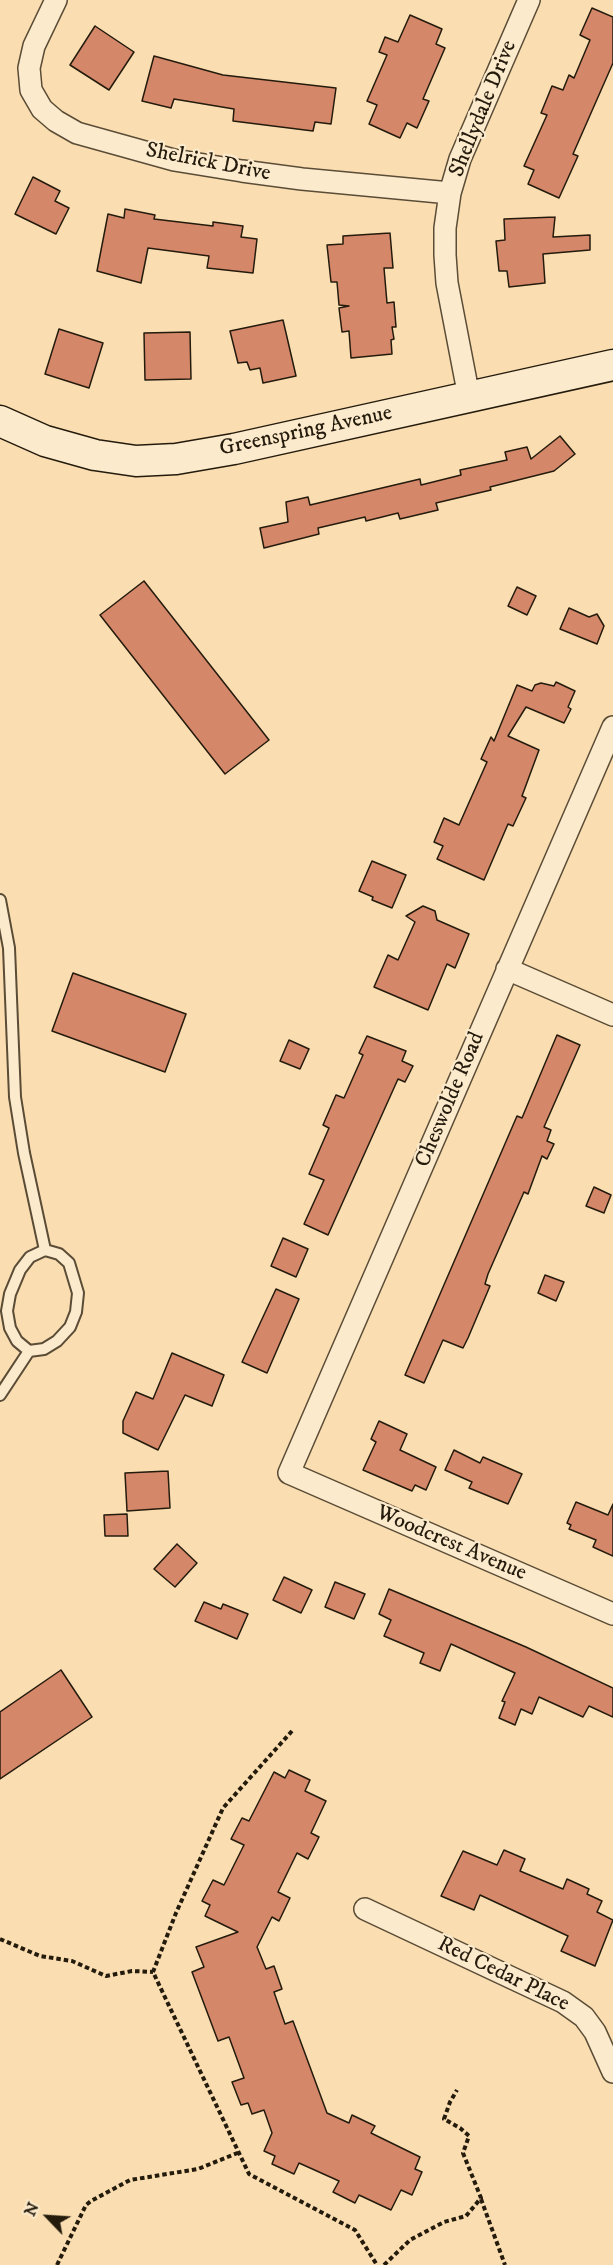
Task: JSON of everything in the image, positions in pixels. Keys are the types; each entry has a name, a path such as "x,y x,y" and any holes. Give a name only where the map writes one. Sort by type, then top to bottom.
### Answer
{"main road":[{"name":"Greenspring Avenue","path":"0,422 45,441 95,455 136,460 176,459 234,449 613,365"}],"street":[{"name":"Shelrick Drive","path":"56,0 34,46 29,68 31,90 42,109 56,121 77,133 174,160 242,171 450,193"},
{"name":"Shellydale Drive","path":"469,397 447,283 444,255 450,193 460,159 529,0"},
{"name":"Cheswolde Road","path":"289,1473 613,727"},
{"path":"507,969 613,1015"},
{"name":"Woodcrest Avenue","path":"289,1473 613,1614"},
{"name":"Red Cedar Place","path":"365,1909 563,2002 584,2017 596,2032 613,2072"}],"lane":[{"path":"0,900 9,948 15,1097 24,1153 45,1250"},
{"path":"0,1395 29,1351 44,1348 57,1341 70,1327 76,1312 78,1293 69,1263 59,1254 45,1250 30,1257 20,1270 10,1294 7,1311 10,1328 17,1341 29,1351"}],"path":[{"path":"292,1731 224,1808 176,1913 153,1972 249,2174 355,2230 377,2265"},
{"path":"0,1939 40,1956 72,1961 106,1976 132,1971 153,1972"},
{"path":"457,2090 444,2119 469,2136 463,2153 505,2265"},
{"path":"57,2265 86,2205 91,2201 130,2180 198,2169 240,2152"},
{"path":"384,2265 410,2240 444,2222 466,2216 481,2198"}],"building":[{"path":"592,8 613,17 613,63 573,154 578,156 559,198 528,184 534,170 524,166 547,115 541,113 552,86 563,90 569,75 574,78 590,40 580,35"},
{"path":"410,15 442,29 436,44 445,48 423,99 429,101 417,128 407,123 400,138 369,124 377,105 367,101 387,55 379,52 385,37 398,42"},
{"path":"95,26 134,52 109,90 70,65"},
{"path":"154,56 223,75 336,88 331,124 315,122 313,131 233,121 234,109 174,99 171,108 142,101"},
{"path":"33,177 60,191 55,201 69,208 56,234 15,214"},
{"path":"125,209 155,215 154,219 213,226 213,222 243,226 241,237 257,239 253,273 207,268 209,256 148,248 141,283 97,271 108,214 124,218"},
{"path":"555,217 553,237 590,235 590,250 543,254 545,283 509,287 507,271 499,271 496,241 505,240 504,219"},
{"path":"390,233 393,268 384,268 387,303 394,302 396,327 392,327 394,339 391,340 392,354 351,358 349,331 342,332 339,308 349,306 339,305 337,282 331,282 327,245 343,244 343,236"},
{"path":"283,320 296,376 263,383 260,368 250,370 247,362 238,363 230,331"},
{"path":"59,329 103,343 89,388 45,374"},
{"path":"190,332 191,379 145,380 144,333"},
{"path":"560,436 575,454 554,471 490,487 491,490 436,503 438,510 400,519 398,513 366,521 365,517 318,528 319,534 264,548 260,528 288,522 286,502 308,497 310,505 420,479 421,485 461,475 460,470 507,460 505,452 527,447 531,459"},
{"path":"144,581 269,740 225,774 100,615"},
{"path":"517,587 536,596 527,615 508,606"},
{"path":"569,608 589,617 597,614 604,626 597,644 560,629"},
{"path":"556,682 575,691 568,707 571,709 564,723 526,707 508,736 539,750 522,796 526,798 513,826 508,824 484,880 437,859 443,846 434,842 444,818 459,825 487,762 481,759 491,737 494,741 517,685 532,691 535,685 541,683 554,686"},
{"path":"372,861 406,875 392,908 372,900 373,897 359,891"},
{"path":"423,906 435,911 437,920 469,934 455,968 447,964 428,1010 374,987 388,955 398,960 415,922 406,916"},
{"path":"73,973 186,1014 165,1072 52,1031"},
{"path":"557,1035 580,1045 544,1127 551,1130 547,1141 554,1144 547,1159 542,1156 528,1194 524,1192 488,1274 485,1284 490,1286 463,1348 443,1340 424,1383 405,1375 517,1116 522,1118"},
{"path":"367,1036 406,1051 402,1061 413,1066 405,1082 398,1079 328,1235 304,1224 324,1180 309,1174 329,1128 323,1125 336,1095 344,1098 363,1055 359,1053"},
{"path":"289,1040 309,1049 300,1069 280,1061"},
{"path":"594,1187 611,1195 604,1213 586,1206"},
{"path":"283,1238 308,1249 296,1277 271,1266"},
{"path":"545,1275 564,1282 556,1301 538,1293"},
{"path":"276,1289 299,1299 267,1373 242,1362"},
{"path":"172,1353 224,1375 212,1406 185,1395 158,1450 123,1433 123,1421 136,1392 153,1399"},
{"path":"379,1421 407,1434 400,1450 436,1467 426,1490 415,1485 412,1491 363,1470 376,1442 371,1439"},
{"path":"454,1450 480,1463 483,1457 522,1474 508,1504 469,1488 472,1482 445,1470"},
{"path":"168,1471 170,1508 127,1511 125,1473"},
{"path":"576,1502 608,1515 613,1504 613,1556 593,1547 596,1540 569,1529 571,1525 567,1523"},
{"path":"127,1514 128,1536 105,1536 104,1515"},
{"path":"177,1544 197,1563 175,1587 154,1569"},
{"path":"284,1577 312,1590 301,1613 273,1600"},
{"path":"335,1582 365,1594 354,1619 325,1607"},
{"path":"389,1589 526,1647 613,1688 613,1717 589,1706 583,1717 539,1697 532,1714 521,1709 515,1725 499,1718 505,1702 502,1701 515,1673 451,1644 440,1671 420,1663 424,1653 384,1636 391,1620 379,1614"},
{"path":"204,1602 221,1609 223,1604 248,1614 237,1639 195,1621"},
{"path":"61,1670 92,1717 0,1779 0,1712"},
{"path":"289,1770 310,1780 305,1791 326,1801 311,1833 319,1837 308,1859 297,1853 278,1892 290,1898 279,1921 272,1917 257,1947 266,1969 274,1966 282,1989 274,1992 285,2024 293,2021 327,2113 349,2123 352,2115 375,2126 371,2133 420,2157 415,2169 422,2172 412,2195 401,2190 391,2210 359,2195 355,2203 333,2192 339,2181 299,2163 294,2174 272,2164 275,2156 264,2151 272,2133 264,2110 252,2114 248,2103 241,2105 232,2082 244,2078 229,2037 218,2041 192,1972 204,1967 196,1947 238,1932 205,1916 210,1905 202,1901 213,1880 224,1885 244,1845 231,1839 242,1818 249,1821 274,1772 285,1778"},
{"path":"504,1850 525,1859 520,1871 563,1889 567,1879 589,1889 587,1894 602,1901 597,1912 613,1920 595,1966 561,1951 568,1936 480,1895 474,1910 441,1896 463,1851 497,1865"}]}
